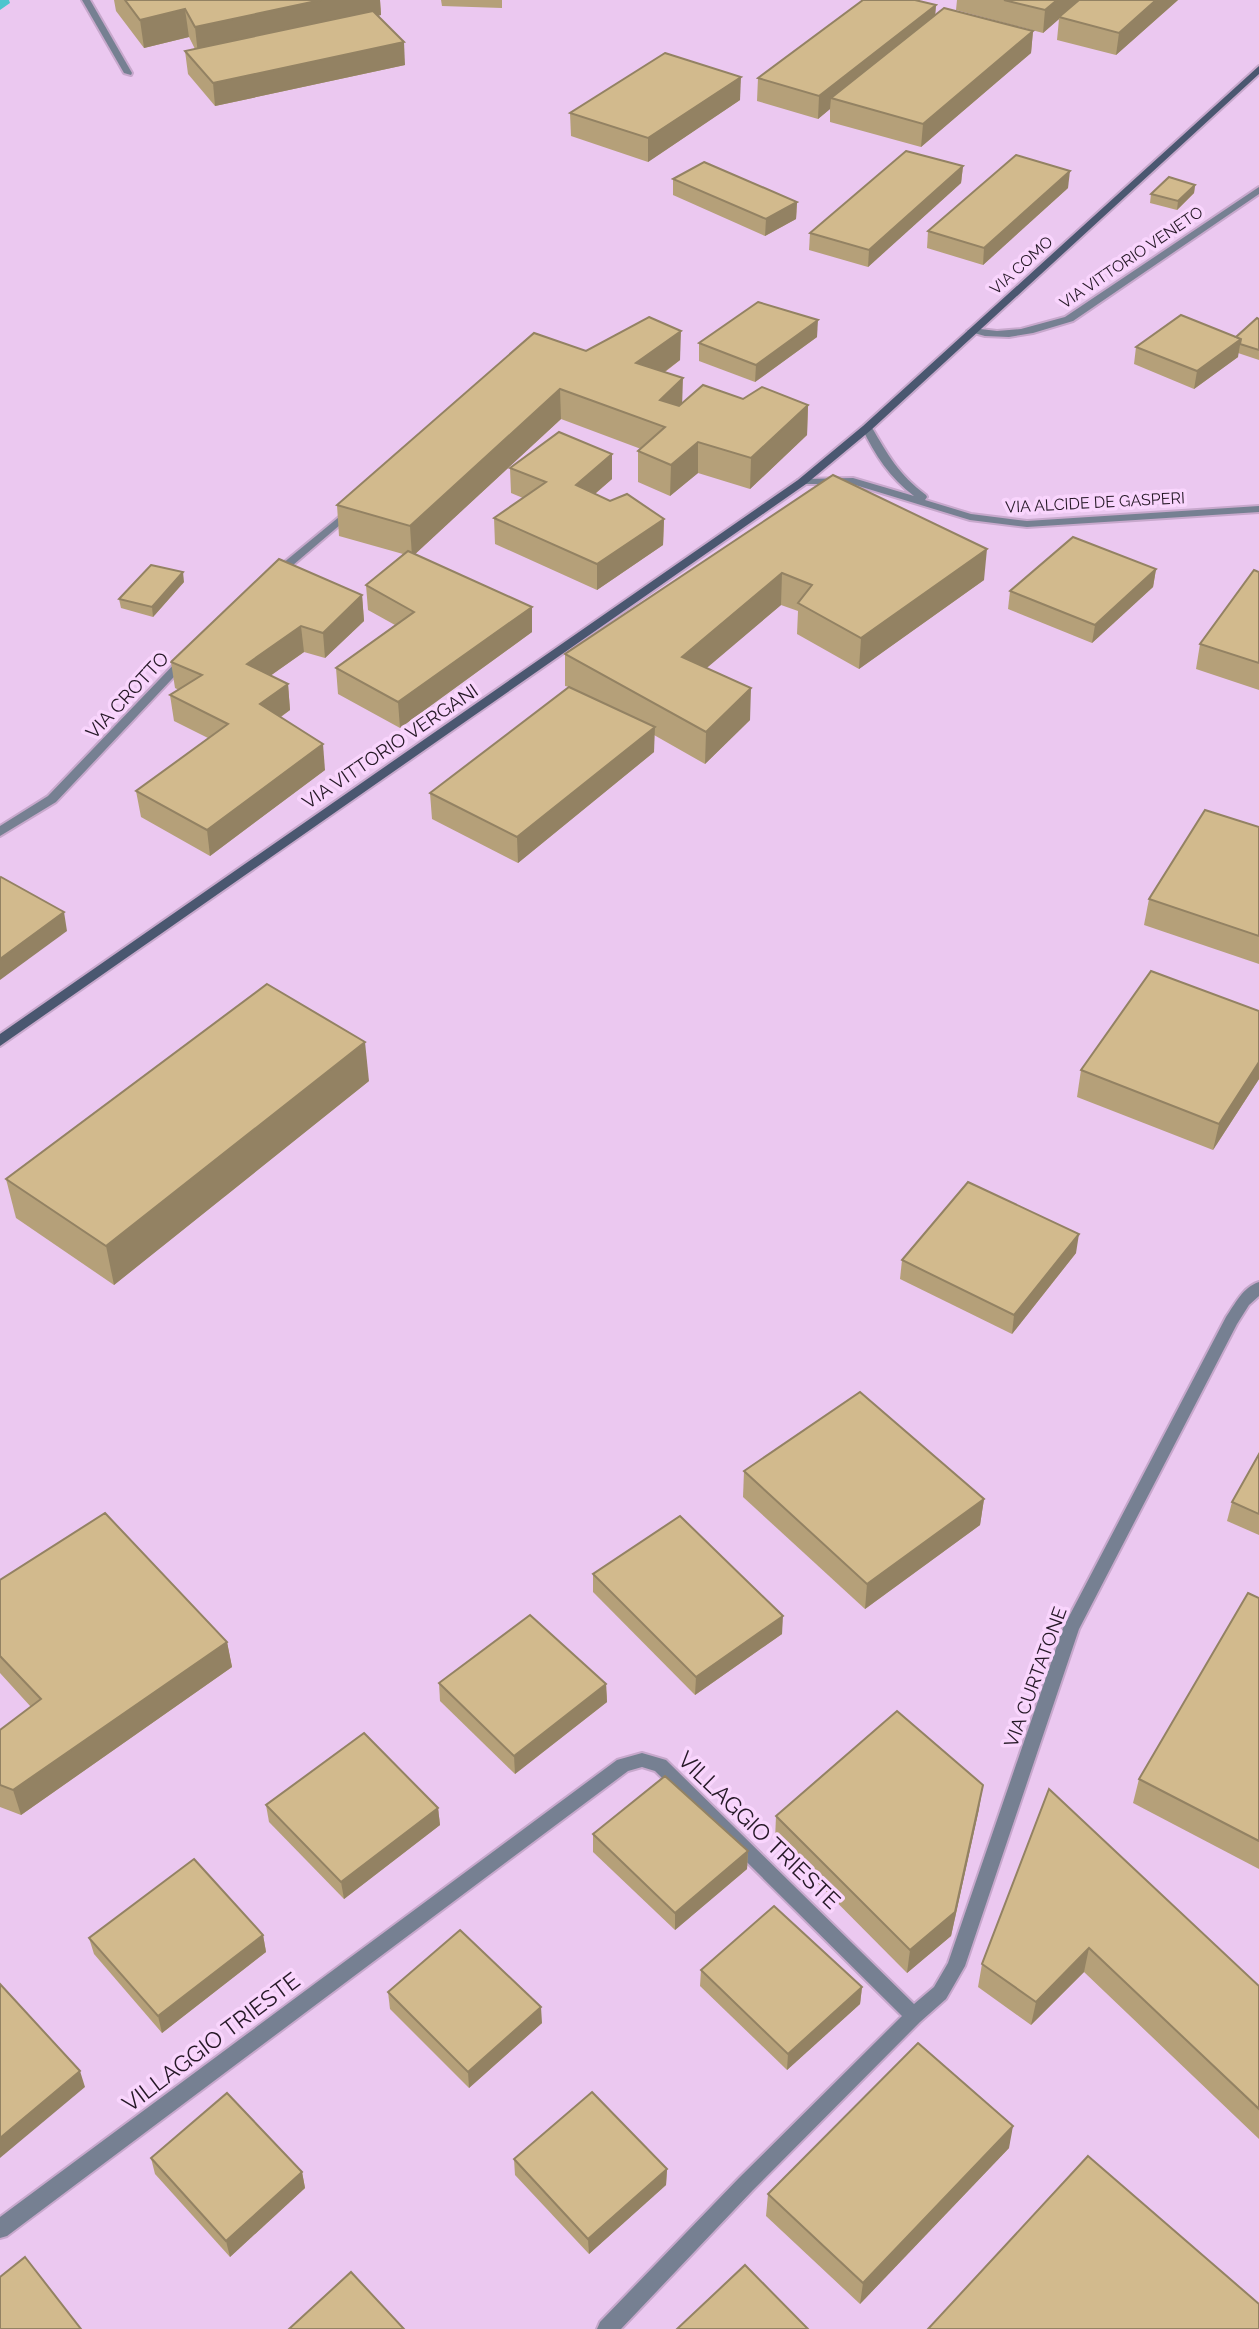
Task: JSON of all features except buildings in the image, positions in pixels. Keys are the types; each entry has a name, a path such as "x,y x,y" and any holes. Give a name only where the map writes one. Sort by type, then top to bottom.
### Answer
{"street":[{"path":"86,0 128,73"},
{"name":"VIA COMO","path":"802,482 867,428 1259,69"},
{"name":"VIA VITTORIO VENETO","path":"972,331 1013,334 1050,327 1069,319 1259,190"},
{"name":"VIA ALCIDE DE GASPERI","path":"867,428 883,461 905,485 935,506"},
{"name":"VIA ALCIDE DE GASPERI","path":"802,482 853,481 970,517 1027,524 1259,509"},
{"name":"VIA VITTORIO VERGANI","path":"0,1041 802,482"},
{"path":"260,587 364,499"},
{"name":"VIA CROTTO","path":"0,832 51,799 191,652"},
{"name":"VIA CURTATONE","path":"914,2016 940,1993 956,1966 1072,1628 1231,1321 1244,1301 1259,1287"},
{"name":"VILLAGGIO TRIESTE","path":"0,2230 623,1765 642,1760 660,1765 914,2016"},
{"path":"607,2329 746,2184 914,2016"}],"waterway":[{"path":"0,7 5,3 4,0"}]}
